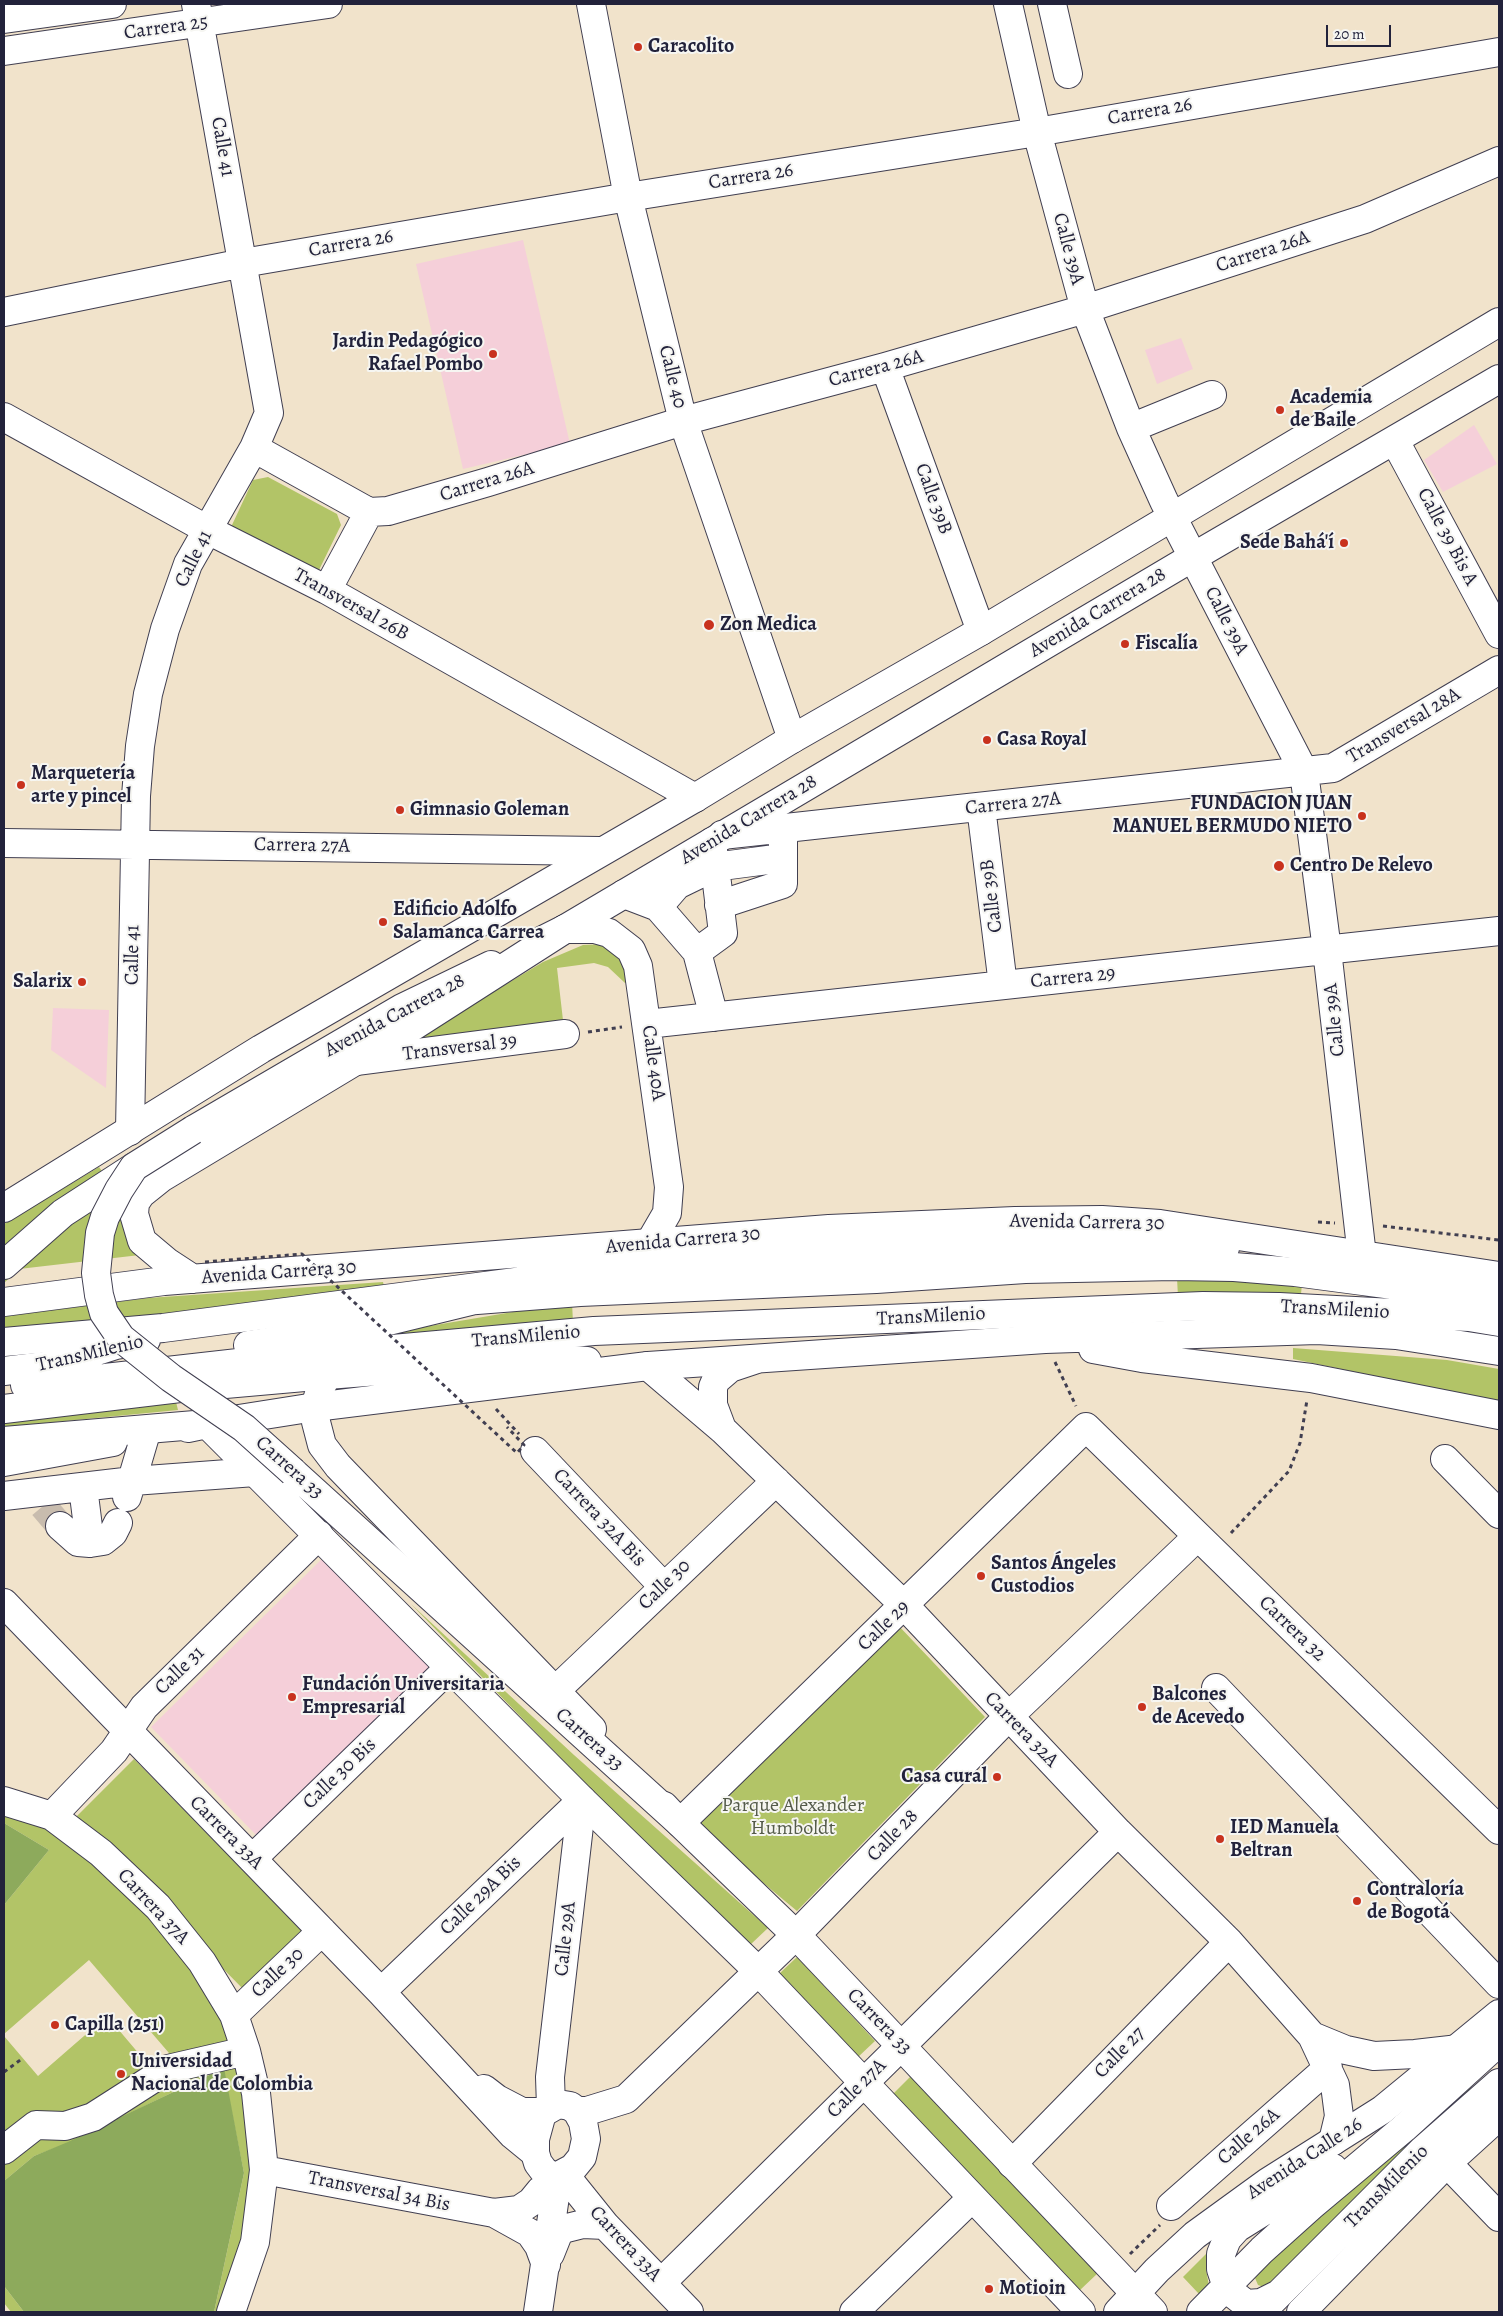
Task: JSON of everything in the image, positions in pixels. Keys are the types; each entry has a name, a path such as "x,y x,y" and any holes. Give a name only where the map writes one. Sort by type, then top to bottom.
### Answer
{"main road":[{"name":"Carrera 25","path":"4,19 112,4"},
{"name":"Carrera 25","path":"4,51 198,14 328,4"},
{"name":"Calle 40","path":"591,4 628,197 683,421 792,739"},
{"name":"Calle 39A","path":"1008,4 1037,132 1085,309 1131,428 1172,516 1304,772 1327,950 1362,1256"},
{"path":"1052,4 1068,74"},
{"name":"Calle 41","path":"130,1131 135,843 140,746 148,694 165,629 188,564 254,448 269,413 198,14"},
{"name":"Carrera 26","path":"4,312 243,263 628,197 1037,132 1499,52"},
{"name":"Carrera 26A","path":"370,512 388,511 683,421 884,367 1085,309 1365,219 1499,161"},
{"name":"Avenida Carrera 28","path":"4,1208 261,1049 981,631 1499,322"},
{"name":"Calle 39B","path":"884,367 981,631"},
{"name":"Avenida Carrera 28","path":"4,1265 64,1213 134,1166 193,1130 402,1008 565,928 624,894 716,848 1193,557 1499,379"},
{"path":"1131,428 1212,396"},
{"name":"Transversal 26B","path":"4,417 208,530 328,590 695,798"},
{"name":"Calle 39 Bis A","path":"1395,441 1499,634"},
{"path":"254,448 370,512 328,590"},
{"name":"Transversal 28A","path":"1304,772 1333,768 1499,670"},
{"name":"Carrera 27A","path":"716,848 784,829 1304,772"},
{"name":"Calle 39B","path":"981,807 1003,986"},
{"path":"719,905 783,884 784,829"},
{"name":"Carrera 27A","path":"4,843 135,843 600,851"},
{"path":"716,848 783,858"},
{"path":"697,952 723,933 719,905 716,848"},
{"path":"658,907 677,885 716,848"},
{"path":"624,894 658,907 697,952 714,1017"},
{"path":"199,1271 167,1262 142,1240 134,1214 135,1202 141,1194 161,1178 412,1027 565,928"},
{"name":"Calle 40A","path":"565,928 595,929 620,939 631,950 638,966 670,1202 664,1219 649,1244"},
{"name":"Carrera 29","path":"647,1024 1499,931"},
{"name":"Transversal 39","path":"356,1061 565,1034"},
{"name":"Carrera 33","path":"134,1166 105,1216 100,1233 96,1273 104,1313 121,1338 141,1356 244,1428 680,1824 796,1935 901,2045 1012,2164 1126,2302 1153,2312"},
{"name":"Avenida Carrera 30","path":"4,1302 199,1271 386,1265 867,1227 1015,1221 1102,1220 1202,1229 1362,1256 1499,1276"},
{"name":"Avenida Carrera 30","path":"4,1342 173,1327 576,1274 884,1252 1177,1246 1362,1256"},
{"path":"386,1265 576,1274"},
{"name":"TransMilenio","path":"4,1371 53,1364 116,1344 474,1300 580,1292 876,1279 1025,1269 1174,1266 1234,1267 1295,1272 1499,1299"},
{"name":"TransMilenio","path":"181,1379 190,1357 201,1352 364,1327 474,1300"},
{"name":"TransMilenio","path":"4,1387 181,1379 363,1352 594,1331 1194,1307 1279,1307 1469,1317 1499,1322"},
{"path":"4,1462 207,1424 316,1407 648,1366 1045,1339 1317,1330 1396,1335 1499,1351"},
{"path":"1045,1339 1142,1358 1311,1378 1499,1415"},
{"name":"TransMilenio","path":"327,1375 340,1363 363,1352"},
{"path":"4,1409 181,1379 327,1375 546,1358 648,1366"},
{"name":"Carrera 32A","path":"722,1429 713,1405 713,1387 716,1380 730,1368 758,1359"},
{"name":"Carrera 32A","path":"648,1366 722,1429 905,1606 1118,1832 1229,1942 1312,2036 1336,2086 1339,2116 1334,2141"},
{"path":"327,1375 316,1407 318,1435 331,1459 556,1690 680,1824"},
{"path":"181,1379 186,1402 207,1424"},
{"path":"4,1441 207,1424"},
{"name":"Carrera 33","path":"207,1424 449,1668 758,1971 1081,2312"},
{"name":"Carrera 32","path":"1086,1427 1499,1830"},
{"name":"Calle 29","path":"680,1824 1086,1427"},
{"path":"4,1462 78,1542 103,1541 113,1533 145,1436"},
{"name":"Carrera 32A Bis","path":"535,1450 663,1586"},
{"path":"1445,1459 1499,1514"},
{"path":"4,1496 46,1508 83,1487 125,1501 255,1472"},
{"name":"Calle 30","path":"556,1690 663,1586 776,1481"},
{"path":"83,1487 90,1543"},
{"name":"Calle 31","path":"52,1816 114,1750 144,1707 319,1535"},
{"name":"Calle 28","path":"557,2110 587,2111 626,2099 796,1935 1008,1717 1205,1545"},
{"name":"Carrera 33A","path":"4,1603 126,1732 381,1992 547,2172 604,2225 689,2312"},
{"name":"Calle 30 Bis","path":"252,1859 449,1668"},
{"path":"1216,1688 1499,1984"},
{"name":"Calle 29A Bis","path":"381,1992 582,1800"},
{"name":"Calle 29A","path":"557,2110 550,2077 582,1800"},
{"name":"Carrera 37A","path":"4,1801 52,1816 101,1852 158,1907 202,1962 234,2015 246,2051 256,2093 264,2170 255,2242 230,2312"},
{"name":"Calle 27A","path":"661,2283 1118,1832"},
{"name":"Calle 30","path":"234,2015 322,1931"},
{"name":"Calle 27","path":"1012,2164 1229,1942"},
{"name":"Avenida Calle 26","path":"1126,2302 1202,2230 1245,2198 1382,2110 1459,2049 1499,2014"},
{"name":"Carrera 32A","path":"1312,2036 1346,2050 1374,2056 1459,2049"},
{"name":"TransMilenio","path":"1499,2042 1419,2114 1237,2228 1227,2239 1221,2254 1220,2269 1227,2287 1239,2300 1246,2304 1269,2304 1423,2150 1499,2083"},
{"path":"4,2150 36,2125 65,2126 93,2117 168,2069 246,2051"},
{"name":"Carrera 33A","path":"448,2063 497,2100 522,2112 557,2110"},
{"name":"Calle 26A","path":"1171,2206 1328,2068"},
{"path":"497,2100 517,2099 534,2092 550,2077"},
{"path":"538,2312 546,2265 547,2172 537,2127 557,2110 583,2122 585,2144 582,2157 573,2168 547,2172"},
{"path":"1301,2312 1447,2163 1497,2123"},
{"path":"1447,2163 1497,2211"},
{"name":"Transversal 34 Bis","path":"264,2170 494,2213"},
{"path":"494,2213 518,2210 531,2202 547,2172"},
{"path":"854,2312 972,2198"},
{"path":"494,2213 530,2233 539,2246 546,2265"},
{"path":"546,2265 558,2234 563,2229 583,2224 604,2225"},
{"path":"1201,2312 1227,2287"}],"path":[{"path":"565,1034 647,1024"},
{"path":"1358,1224 1499,1240"},
{"path":"199,1271 302,1254 517,1453 524,1445 476,1387"},
{"path":"1045,1339 1086,1427"},
{"path":"1205,1545 1288,1471 1300,1444 1311,1378"},
{"path":"509,1426 535,1450"},
{"path":"4,2072 23,2058"}],"shaded area":[{"name":"Jardin Pedagógico Rafael Pombo","path":"523,240 570,444 463,469 416,264"},
{"path":"1181,338 1193,369 1157,384 1145,350"},
{"path":"1474,425 1497,464 1443,492 1424,460"},
{"path":"53,1008 109,1010 106,1088 51,1050"},
{"name":"Fundación Universitaria Empresarial","path":"325,1556 432,1666 258,1837 151,1727"}],"green space":[{"path":"268,477 337,514 341,525 319,570 307,571 236,535 232,525 253,480"},
{"path":"608,944 627,959 635,981 625,983 608,967 594,963 557,968 564,1029 417,1038 543,962 583,945"},
{"path":"99,1167 124,1201 140,1255 19,1269 4,1283 4,1224"},
{"path":"1177,1278 1302,1284 1301,1294 1230,1294 1178,1297"},
{"path":"383,1282 385,1291 4,1333 4,1316 148,1298"},
{"path":"572,1302 573,1323 406,1343 394,1332"},
{"path":"1293,1348 1447,1360 1499,1369 1499,1402 1293,1359"},
{"path":"174,1394 178,1410 4,1427 4,1416"},
{"path":"411,1604 574,1755 768,1928 750,1945 654,1854"},
{"name":"Parque Alexander Humboldt","path":"897,1624 985,1717 797,1911 690,1822"},
{"path":"134,1759 304,1933 245,1991 75,1818"},
{"path":"4,1811 51,1830 103,1865 184,1951 226,2022 244,2094 253,2170 243,2242 221,2312 214,2312 244,2173 223,2068 68,2143 34,2156 4,2181 4,2036 38,2076 107,2016 151,2068 169,2053 89,1960 4,2034 4,1905 49,1850 4,1823"},
{"path":"4,1823 49,1850 4,1905"},
{"path":"797,1957 875,2041 857,2058 779,1974"},
{"path":"224,2068 244,2173 214,2312 24,2312 4,2286 4,2181 34,2156 68,2142"},
{"path":"911,2076 1098,2273 1079,2291 893,2094"},
{"path":"1468,2086 1475,2091 1269,2284 1264,2287 1258,2285 1255,2278 1260,2271 1306,2222"},
{"path":"1214,2246 1206,2269 1209,2286 1199,2294 1183,2277"},
{"path":"4,2286 24,2312 11,2312 4,2303"}],"tunnel":[{"path":"43,1506 60,1526"}],"place":[{"name":"Caracolito","path":"638,47"},
{"name":"Jardin Pedagógico Rafael Pombo","path":"493,354"},
{"name":"Academia de Baile","path":"1280,410"},
{"name":"Sede Bahá'í","path":"1344,543"},
{"name":"Zon Medica","path":"709,625"},
{"name":"Fiscalía","path":"1125,644"},
{"name":"Casa Royal","path":"987,740"},
{"name":"Marquetería arte y pincel","path":"21,785"},
{"name":"Gimnasio Goleman","path":"400,810"},
{"name":"FUNDACION JUAN MANUEL BERMUDO NIETO","path":"1362,816"},
{"name":"Centro De Relevo","path":"1279,866"},
{"name":"Edificio Adolfo Salamanca Carrea","path":"383,922"},
{"name":"Salarix","path":"82,982"},
{"name":"Santos Ángeles Custodios","path":"981,1576"},
{"name":"Fundación Universitaria Empresarial","path":"292,1697"},
{"name":"Balcones de Acevedo","path":"1142,1707"},
{"name":"Casa cural","path":"997,1777"},
{"name":"IED Manuela Beltran","path":"1220,1839"},
{"name":"Contraloría de Bogotá","path":"1357,1901"},
{"name":"Capilla (251)","path":"55,2025"},
{"name":"Universidad Nacional de Colombia","path":"121,2074"},
{"name":"Motioin","path":"989,2289"}]}
